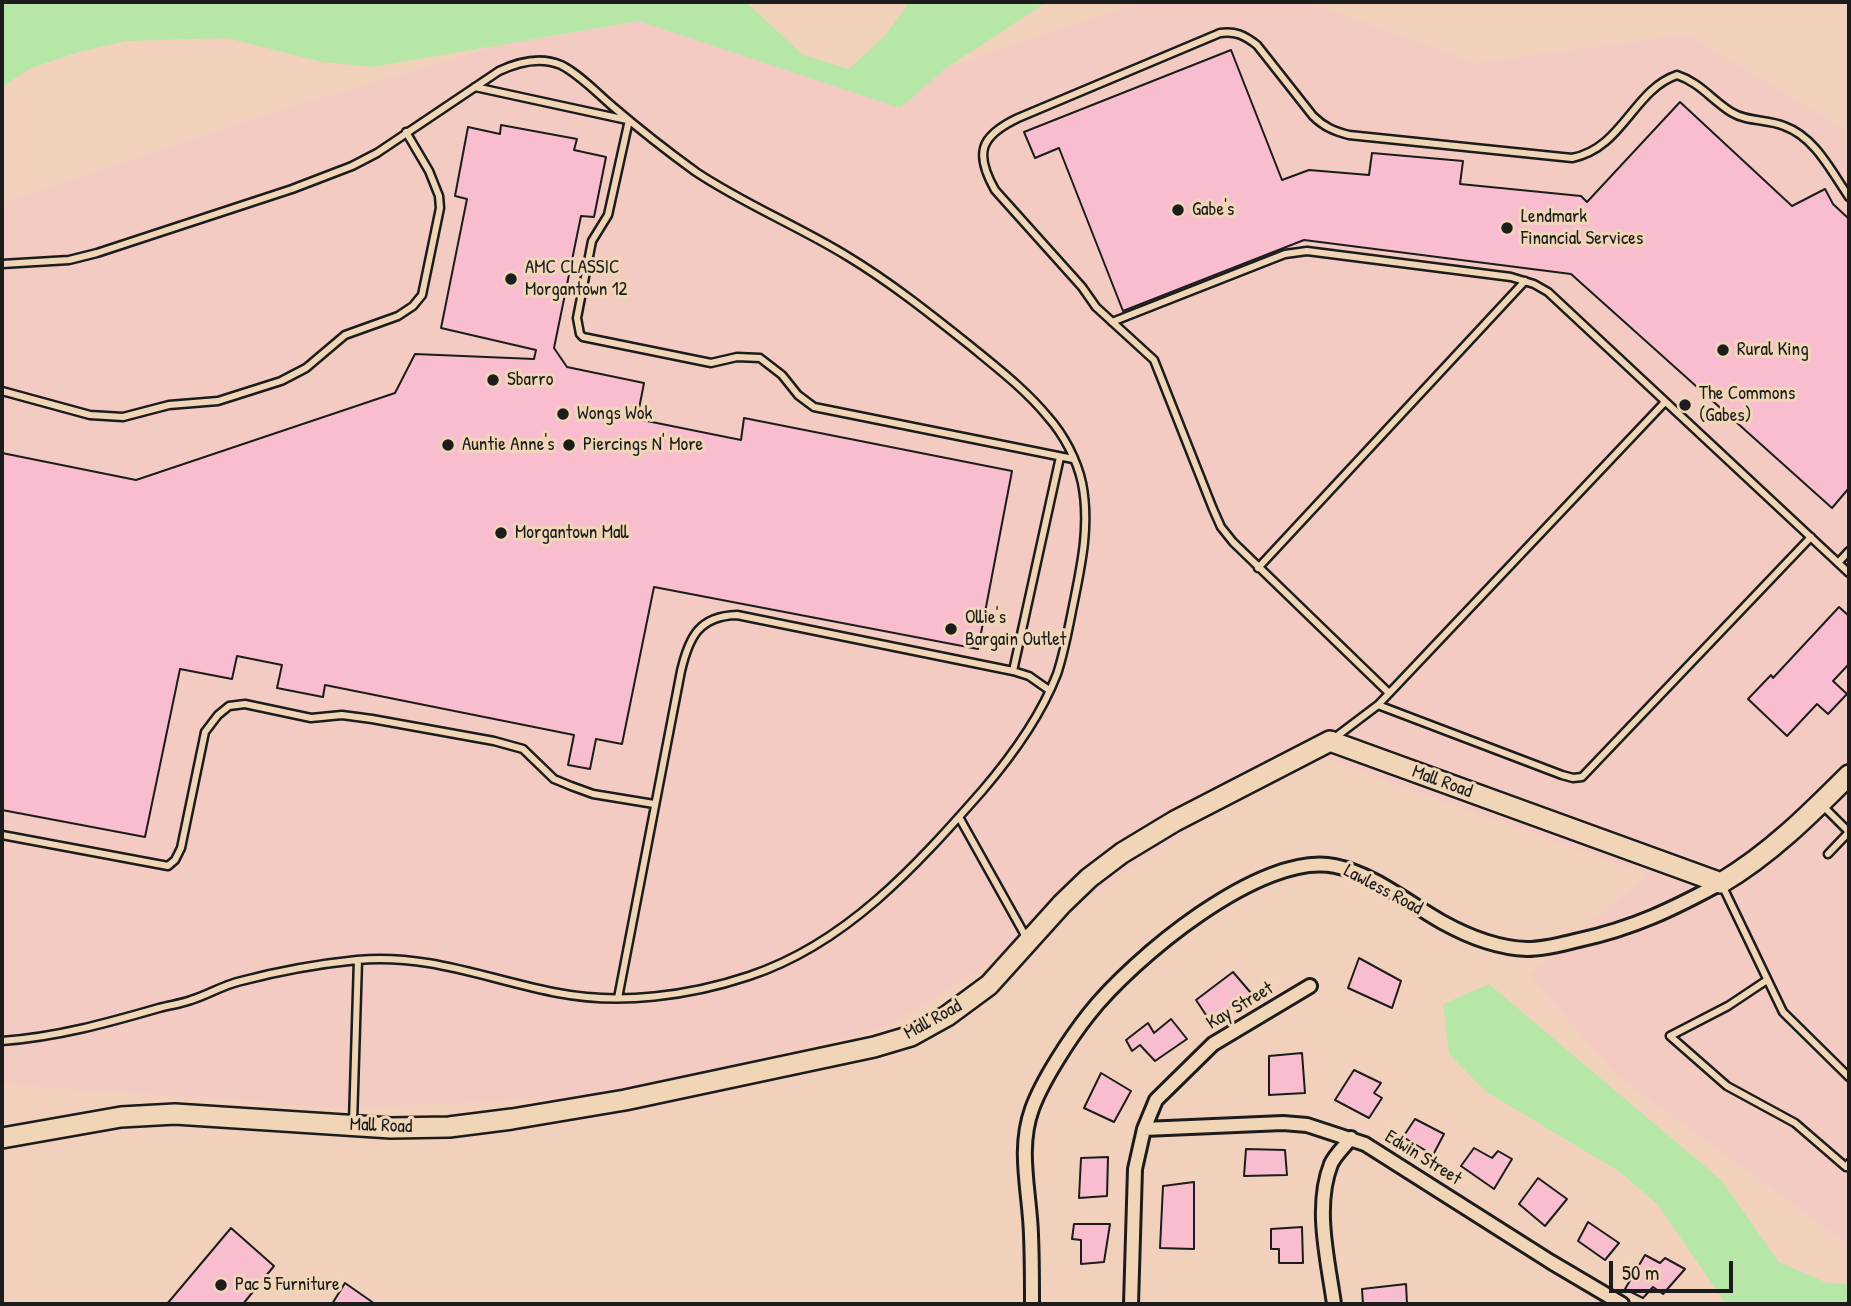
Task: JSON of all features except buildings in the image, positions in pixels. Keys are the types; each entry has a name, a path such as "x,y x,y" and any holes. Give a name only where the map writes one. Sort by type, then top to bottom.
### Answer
{"street":[{"name":"Mall Road","path":"2,1138 121,1117 175,1114 391,1128 449,1127 625,1100 874,1047 911,1036 947,1016 989,985 1062,904 1089,878 1122,853 1175,821 1331,741 1721,883"},
{"name":"Lawless Road","path":"1032,1304 1031,1234 1025,1180 1025,1140 1032,1109 1065,1050 1090,1013 1141,963 1205,909 1241,888 1275,873 1305,865 1334,865 1393,892 1465,935 1493,944 1527,949 1553,946 1642,923 1721,883 1768,852 1849,775"},
{"name":"Kay Street","path":"1131,1304 1135,1169 1144,1129 1156,1100 1213,1044 1310,986"},
{"path":"1144,1129 1283,1123 1307,1125 1351,1138 1332,1162 1324,1197 1325,1236 1334,1304"},
{"name":"Edwin Street","path":"1351,1138 1365,1144 1622,1304"}],"lane":[{"path":"1389,693 1258,568 1221,527 1154,360 1112,322 995,190 986,175 982,158 983,146 990,134 1002,125 1220,33 1234,32 1246,36 1257,45 1313,117 1335,132 1572,158 1596,150 1608,141 1656,88 1677,75 1699,86 1731,112 1782,125 1798,132 1816,150 1849,197"},
{"path":"2,264 69,260 122,246 323,179 377,153 475,87 515,64 544,61 560,64 715,184 843,253 913,301 994,365 1050,418 1067,445 1081,478 1086,508 1085,535 1058,672 1042,706 1011,758 959,817 852,923 781,965 743,979 670,994 618,999 560,994 426,961 386,958 358,960 296,968 235,982 189,1001 94,1027 54,1036 2,1041"},
{"path":"475,87 629,120"},
{"path":"629,120 608,215 592,241 577,318 583,337 711,363 737,357 760,358 782,374 798,395 814,407 1073,459"},
{"path":"2,391 90,415 123,417 169,405 218,401 281,381 306,368 345,335 398,316 413,306 422,295 440,208 436,186 406,132"},
{"path":"1112,322 1285,254 1307,251 1525,281 1548,292 1849,573"},
{"path":"1258,568 1525,281"},
{"path":"1331,741 1378,705 1665,402"},
{"path":"1013,671 1060,457"},
{"path":"1378,705 1562,775 1583,777 1811,537"},
{"path":"1838,563 1849,551"},
{"path":"618,999 685,653 696,632 716,617 737,615 1013,671 1029,676 1049,690"},
{"path":"2,835 168,866 175,860 181,848 205,732 229,706 245,704 312,718 342,715 494,741 523,749 554,779 571,786 593,794 654,804"},
{"path":"1821,803 1849,832 1828,854"},
{"path":"959,817 1029,942"},
{"path":"1721,883 1783,1012 1849,1077"},
{"path":"352,1125 358,960"},
{"path":"1767,980 1728,1006 1670,1036 1727,1086 1795,1123 1846,1167 1849,1163"}],"shaded area":[{"path":"1140,2 1308,2 1475,63 1687,35 1849,132 1849,1245 1617,1076 1530,975 1648,874 1306,750 995,960 889,1026 603,1097 334,1108 2,1084 2,203 260,116 500,45 639,21 900,108 946,68"}],"green space":[{"path":"2,2 746,2 803,55 849,69 886,34 910,2 1047,2 946,68 900,108 639,21 372,67 322,62 227,38 126,41 79,52 31,68 2,87"},
{"path":"1489,984 1721,1180 1779,1262 1827,1283 1849,1284 1849,1304 1726,1304 1658,1205 1620,1172 1485,1091 1449,1054 1443,1004"}],"place":[{"name":"Gabe's","path":"1178,210"},
{"name":"Lendmark Financial Services","path":"1507,228"},
{"name":"AMC CLASSIC Morgantown 12","path":"511,279"},
{"name":"Rural King","path":"1723,350"},
{"name":"Sbarro","path":"493,380"},
{"name":"The Commons (Gabes)","path":"1685,405"},
{"name":"Wongs Wok","path":"563,414"},
{"name":"Auntie Anne's","path":"448,445"},
{"name":"Piercings N' More","path":"569,445"},
{"name":"Morgantown Mall","path":"501,533"},
{"name":"Ollie's Bargain Outlet","path":"951,629"},
{"name":"Pac 5 Furniture","path":"221,1285"}]}
